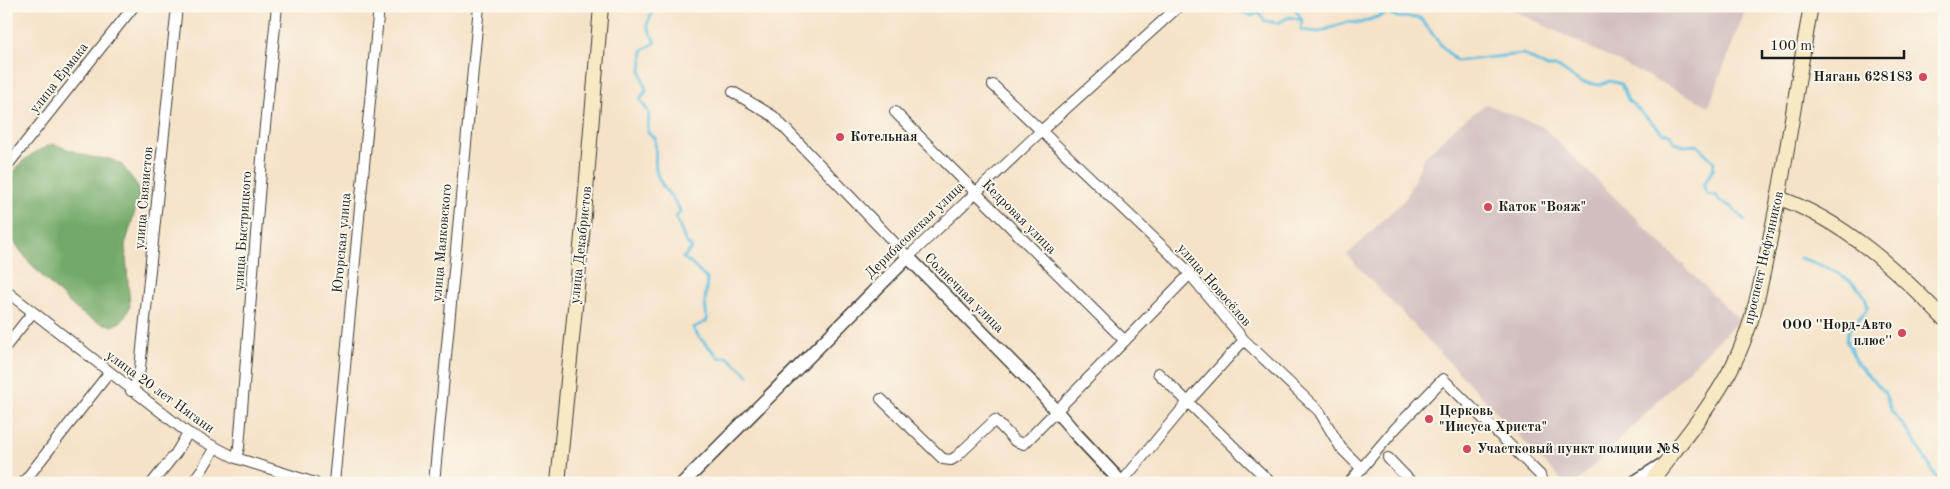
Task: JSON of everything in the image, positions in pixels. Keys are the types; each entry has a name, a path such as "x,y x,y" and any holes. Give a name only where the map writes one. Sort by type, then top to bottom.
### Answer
{"main road":[{"name":"улица Декабристов","path":"558,483 584,215 601,6"},
{"name":"проспект Нефтяников","path":"1650,483 1715,395 1744,343 1760,291 1779,198 1811,6"},
{"path":"1779,198 1814,212 1840,227 1882,261 1944,319"}],"street":[{"name":"улица Ермака","path":"6,167 134,6"},
{"name":"улица Связистов","path":"131,391 138,380 140,368 177,6"},
{"name":"улица Быстрицкого","path":"236,458 240,438 263,146 277,6"},
{"name":"Югорская улица","path":"334,483 379,6"},
{"name":"улица Маяковского","path":"434,483 479,6"},
{"name":"Дерибасовская улица","path":"683,483 908,257 1040,132 1177,8"},
{"name":"улица Новосёлов","path":"993,85 1190,274 1244,340 1319,411 1341,448 1362,469"},
{"name":"Солнечная улица","path":"733,92 758,106 778,121 1035,386 1122,482"},
{"name":"Кедровая улица","path":"895,112 1125,341"},
{"path":"881,399 947,460 956,457 995,420 1015,441 1024,444 1190,274"},
{"name":"улица 20 лет Нягани","path":"6,291 131,391 188,433 214,449 236,458 310,482"},
{"path":"6,346 33,312"},
{"path":"1122,482 1188,402 1244,340"},
{"path":"23,483 109,373"},
{"path":"1158,373 1271,483"},
{"path":"1349,483 1395,429 1443,379 1540,474 1542,483"},
{"path":"152,483 176,454 188,433"},
{"path":"192,483 204,468 214,449"},
{"path":"1388,458 1412,483"},
{"path":"1634,483 1665,463"}],"shaded area":[{"path":"1505,6 1747,6 1709,106"},
{"path":"1486,104 1543,127 1738,319 1576,483 1564,483 1347,255 1406,198 1424,157 1459,124"}],"green space":[{"path":"53,144 90,157 110,159 122,165 138,186 139,198 125,245 130,306 124,319 114,326 86,316 72,305 26,258 15,244 7,228 7,193 13,174 18,166 33,154"}],"waterway":[{"path":"655,6 647,25 655,43 643,50 641,71 646,91 640,99 649,113 648,133 655,138 656,170 658,176 680,211 676,218 686,242 692,248 683,258 690,262 707,279 705,302 707,321 693,328 719,358 728,357 748,375"},
{"path":"741,6 745,9 753,6"},
{"path":"1293,6 1302,20 1301,30 1319,32 1347,22 1360,23 1388,13 1398,17 1420,18 1442,46 1457,61 1523,54 1547,67 1558,67 1580,82 1600,85 1610,81 1621,84 1628,100 1663,133 1670,134 1675,143 1684,146 1697,145 1714,162 1713,170 1703,185 1707,194 1717,196 1719,201 1732,207 1745,221"},
{"path":"1234,8 1252,16 1258,12 1265,21 1278,23 1289,17 1302,20"},
{"path":"1800,258 1831,270 1853,283 1861,291 1866,300 1867,309 1848,332 1846,340 1858,365 1884,391 1892,412 1908,431 1940,483"}],"place":[{"name":"Нягань 628183","path":"1923,77"},
{"name":"Котельная","path":"840,137"},
{"name":"Каток \"Вояж\"","path":"1488,207"},
{"name":"ООО ''Норд-Авто плюс''","path":"1902,333"},
{"name":"Церковь \"Иисуса Христа\"","path":"1429,419"},
{"name":"Участковый пункт полиции №8","path":"1467,449"}]}
